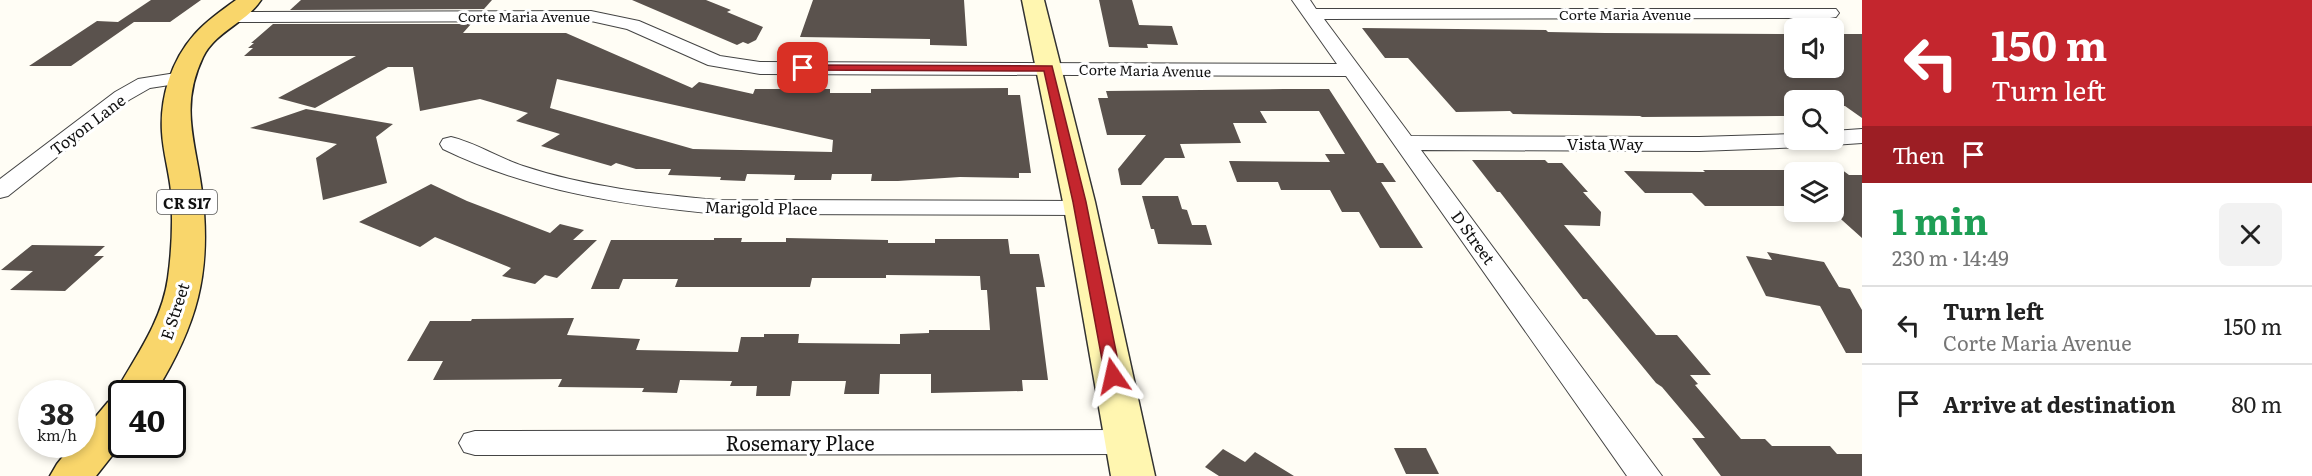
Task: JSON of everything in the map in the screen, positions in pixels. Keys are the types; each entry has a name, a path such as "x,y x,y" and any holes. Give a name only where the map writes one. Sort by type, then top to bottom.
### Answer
{"main road":[{"name":"E Street","path":"143,380 162,347 174,317 187,265 187,198 176,130 182,78 194,50 209,32 239,9"},
{"path":"72,476 108,431"}],"street":[{"path":"1034,0 1080,208 1133,476"},
{"path":"1504,0 1519,14"},
{"name":"Corte Maria Avenue","path":"1306,7 1519,14 1830,13"},
{"name":"D Street","path":"1306,7 1645,476"},
{"name":"Corte Maria Avenue","path":"239,9 582,15 621,21 704,57 749,67 1048,68 1148,71 1352,70"},
{"name":"Toyon Lane","path":"0,191 122,96 145,83 182,78"},
{"path":"1844,137 1862,136"},
{"name":"Vista Way","path":"1406,143 1699,144 1784,141"},
{"name":"Marigold Place","path":"451,144 471,154 564,186 597,194 681,204 727,207 1080,208"},
{"name":"Rosemary Place","path":"475,442 1126,442"}],"building":[{"path":"151,0 201,0 170,22 134,22 71,66 29,66 97,21 118,22"},
{"path":"301,0 492,0 484,9 290,10"},
{"path":"632,0 706,0 731,10 727,12 763,27 756,40 748,44 743,42 737,45"},
{"path":"813,0 964,0 967,46 930,45 930,39 800,37"},
{"path":"1099,0 1132,0 1139,25 1172,26 1178,45 1147,44 1148,48 1109,47"},
{"path":"273,24 471,24 463,33 566,33 692,88 699,82 753,94 755,89 830,89 830,93 871,93 871,89 1008,88 1008,95 1020,95 1031,173 1019,173 1019,178 960,177 898,181 871,181 872,174 832,174 831,180 794,180 795,175 747,174 745,181 720,180 721,177 668,175 671,169 636,169 616,163 611,166 541,146 560,134 516,121 528,113 480,99 420,111 413,67 388,67 315,108 278,98 356,56 244,56 253,48 248,48 254,43 251,43","holes":["557,79 833,140 832,152 693,149 550,108"]},
{"path":"1362,28 1784,34 1784,78 1844,78 1844,34 1862,34 1862,118 1844,106 1844,90 1784,90 1784,116 1642,117 1513,114 1510,111 1456,112 1408,58 1385,58"},
{"path":"1329,89 1377,163 1383,163 1396,182 1381,182 1423,248 1380,248 1359,212 1342,212 1330,190 1281,190 1278,182 1237,182 1229,161 1330,162 1325,154 1345,154 1319,111 1260,111 1267,123 1233,123 1241,143 1180,144 1185,158 1165,158 1141,185 1121,185 1118,169 1146,135 1107,135 1098,98 1108,98 1106,91"},
{"path":"306,109 393,124 376,137 387,183 323,200 316,158 337,144 250,128"},
{"path":"1472,160 1545,160 1548,163 1562,163 1588,192 1583,192 1601,212 1600,226 1564,225 1656,335 1677,335 1711,375 1690,375 1698,384 1695,385 1741,439 1765,439 1772,446 1830,446 1837,454 1862,454 1862,476 1721,476 1692,438 1705,438 1587,299 1583,299 1500,192 1497,192"},
{"path":"1703,170 1784,170 1784,206 1705,206 1692,193 1645,193 1624,171 1705,172"},
{"path":"1844,171 1849,175 1862,175 1862,238 1844,222"},
{"path":"431,184 467,201 550,233 560,224 584,230 573,240 597,240 557,278 545,275 535,284 502,276 511,268 435,237 420,247 359,222"},
{"path":"1142,196 1178,196 1182,209 1187,210 1192,225 1206,225 1212,245 1158,244 1154,229 1151,229"},
{"path":"714,238 742,238 741,242 786,242 786,238 888,240 888,243 935,243 935,239 1008,239 1010,254 1039,254 1045,287 1036,287 1048,380 1022,380 1023,391 931,393 931,374 880,374 879,394 844,394 846,381 792,381 790,396 756,396 757,386 730,386 732,381 680,380 677,393 642,392 644,388 558,387 562,379 433,380 443,361 407,361 430,321 574,318 567,335 640,339 636,350 738,352 741,337 764,337 764,334 799,334 798,343 900,344 900,334 929,333 929,330 990,330 987,290 981,290 980,276 886,275 886,278 812,278 810,287 675,287 678,279 623,279 619,289 591,289 611,240 714,240"},
{"path":"32,245 105,246 94,256 104,256 65,291 10,290 33,271 1,270"},
{"path":"1767,252 1824,262 1839,287 1850,289 1862,310 1862,353 1846,353 1820,306 1766,296 1746,256 1772,260"},
{"path":"1394,448 1426,448 1439,474 1406,474"},
{"path":"1223,449 1245,462 1255,452 1294,476 1219,476 1205,467"}],"route":[{"path":"803,68 1048,68 1079,202 1113,376"}]}
